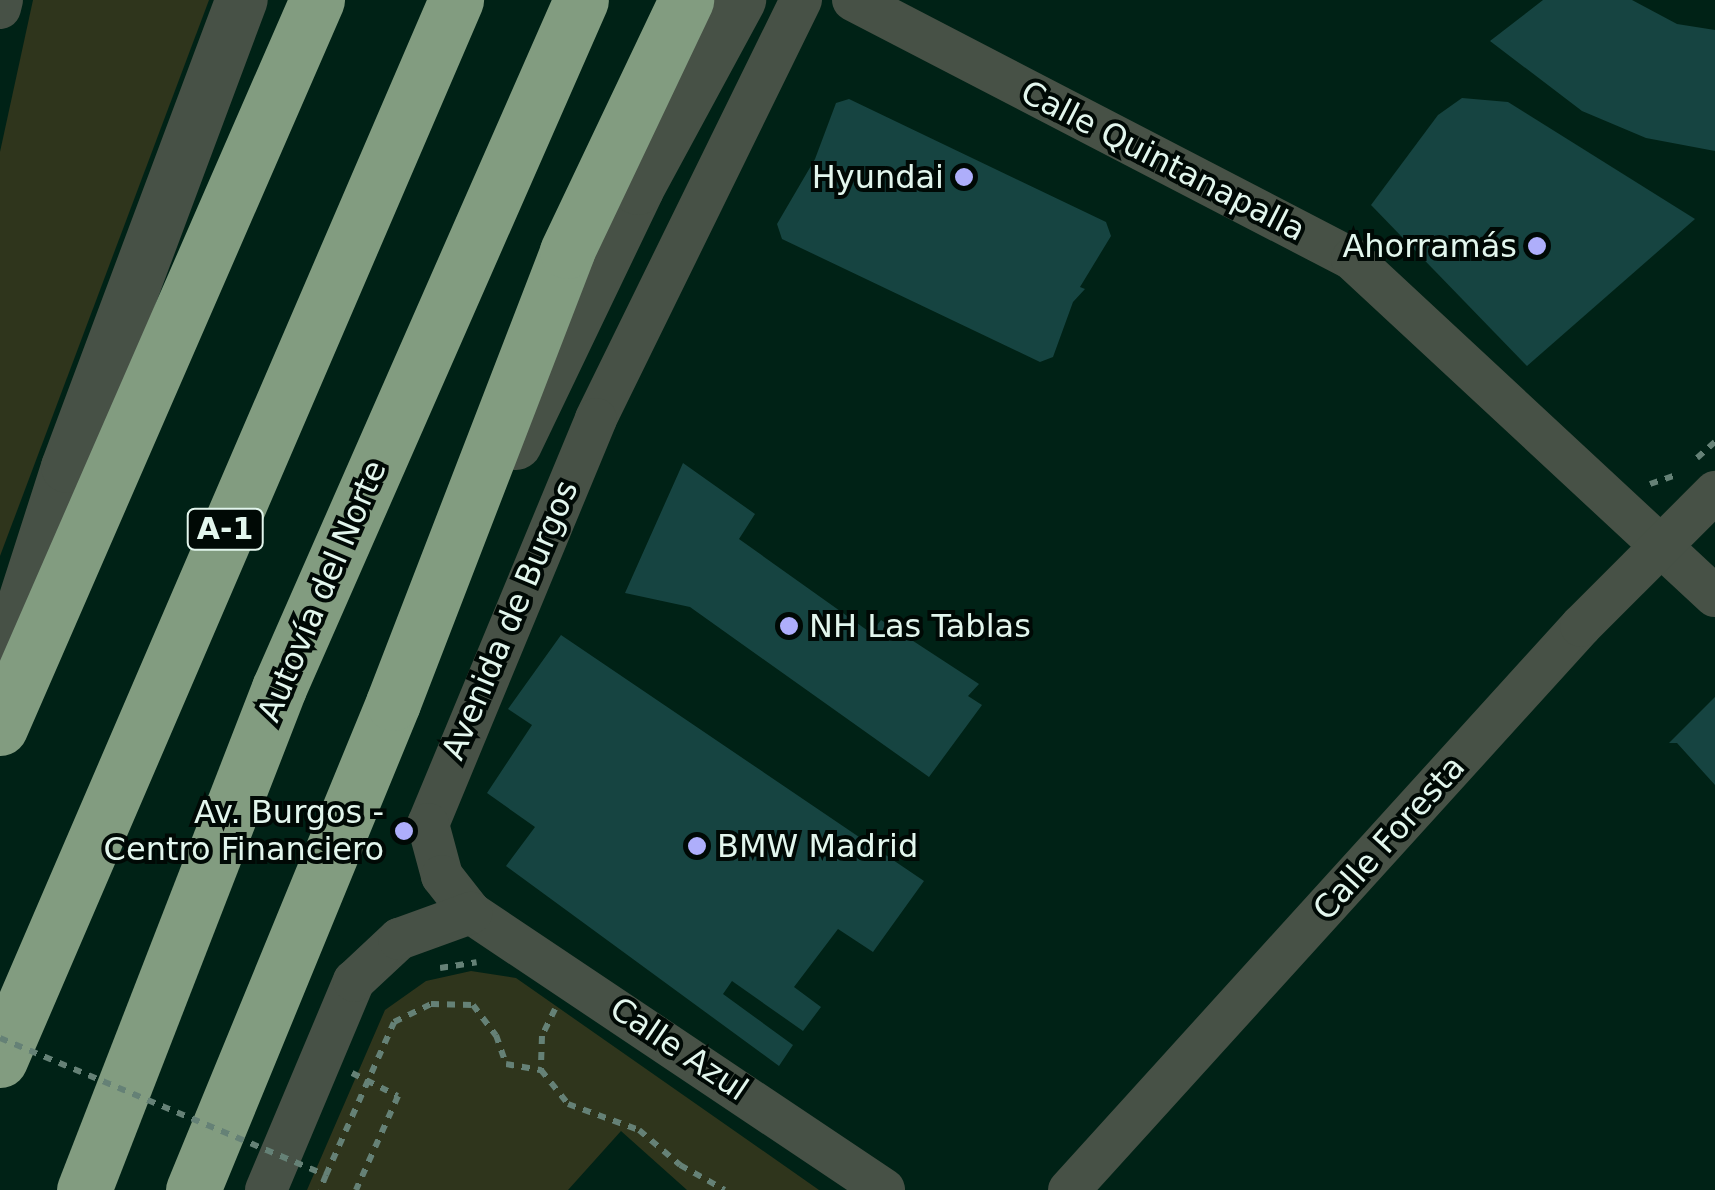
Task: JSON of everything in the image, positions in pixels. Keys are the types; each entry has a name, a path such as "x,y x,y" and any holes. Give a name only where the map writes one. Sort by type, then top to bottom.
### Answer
{"highway":[{"path":"0,728 317,0"},
{"name":"A-1","path":"0,1060 456,0"},
{"name":"Autovía del Norte","path":"84,1190 279,688 581,0"},
{"path":"193,1190 393,703 567,251 686,0"}],"street":[{"path":"0,8 2,0"},
{"path":"0,676 67,467 242,0"},
{"path":"393,703 638,188 740,0"},
{"name":"Avenida de Burgos","path":"471,913 442,876 428,824 437,789 596,419 801,0"},
{"name":"Calle Quintanapalla","path":"853,0 1352,259 1661,541 1715,596"},
{"name":"Calle Foresta","path":"1069,1190 1661,541 1715,492"},
{"path":"266,1190 354,980 399,939 471,913"},
{"name":"Calle Azul","path":"471,913 884,1190"}],"path":[{"path":"423,970 478,962 494,967"},
{"path":"560,1000 542,1036 541,1070 568,1104 639,1130 680,1165 725,1190"},
{"path":"320,1190 366,1083 388,1048 394,1022 431,1004 473,1004 496,1035 506,1064 541,1070"},
{"path":"0,1038 326,1176"},
{"path":"343,1067 366,1083 398,1096 356,1190"}],"green space":[{"path":"33,0 209,0 0,556 0,152"},
{"path":"471,971 516,978 819,1190 687,1190 621,1131 568,1190 307,1190 385,1010 426,981"}],"building":[{"path":"1543,0 1632,0 1677,24 1715,30 1715,151 1646,138 1582,111 1490,41"},
{"name":"Ahorramás","path":"1462,98 1508,102 1695,219 1527,366 1371,205 1438,115"},
{"path":"849,99 1106,222 1111,236 1080,287 1085,289 1073,302 1053,357 1040,362 782,239 777,224 815,159 836,103"},
{"name":"NH Las Tablas","path":"683,463 755,514 739,539 871,633 881,620 979,684 968,696 982,705 929,777 690,607 625,593"},
{"name":"BMW Madrid","path":"561,635 924,881 873,952 838,929 794,987 821,1007 803,1031 732,981 723,994 793,1045 779,1066 506,866 535,827 487,793 532,725 508,709"},
{"path":"1715,697 1715,785 1677,743 1669,743"}],"place":[{"name":"Hyundai","path":"964,177"},
{"name":"Ahorramás","path":"1537,246"},
{"name":"NH Las Tablas","path":"789,626"},
{"name":"Av. Burgos - Centro Financiero","path":"404,831"},
{"name":"BMW Madrid","path":"697,846"}]}
